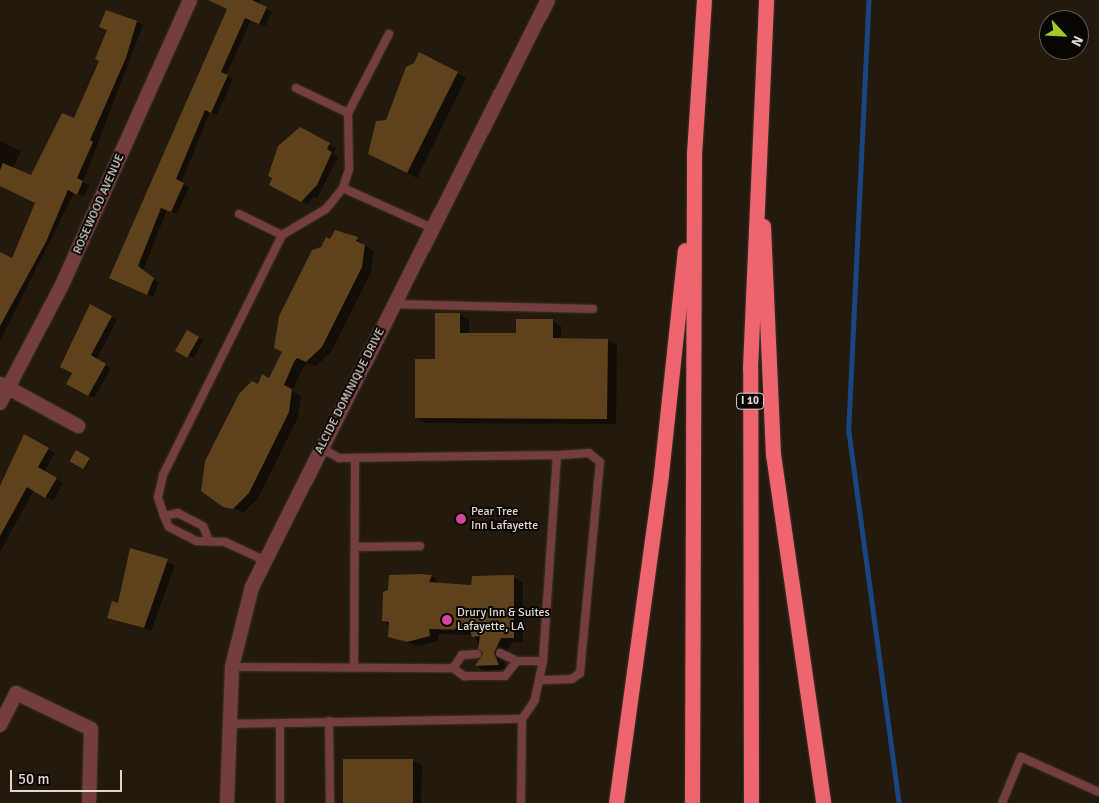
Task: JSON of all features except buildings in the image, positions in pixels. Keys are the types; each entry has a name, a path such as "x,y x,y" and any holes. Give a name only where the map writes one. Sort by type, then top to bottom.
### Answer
{"highway":[{"path":"616,803 661,474 694,154 704,0"},
{"name":"I 10","path":"752,803 750,368 766,0"},
{"path":"760,125 774,454 823,803"},
{"path":"692,803 694,154"}],"street":[{"name":"ROSEWOOD AVENUE","path":"0,403 4,386 62,285 190,0"},
{"name":"ALCIDE DOMINIQUE DRIVE","path":"227,803 228,724 232,666 238,631 264,560 548,0"},
{"path":"4,386 78,426"},
{"path":"0,725 16,694 90,729 89,803"}],"lane":[{"path":"208,538 197,541 176,530 164,516 158,497 163,475 282,236 326,209 343,188 349,170 348,113 389,34"},
{"path":"296,88 348,113"},
{"path":"343,188 432,228"},
{"path":"239,214 282,236"},
{"path":"394,304 593,309"},
{"path":"321,448 340,458 589,453 600,462 580,673 572,679 542,680"},
{"path":"521,803 522,719 542,680 558,455"},
{"path":"354,666 355,458"},
{"path":"164,516 178,513 196,522 208,538 264,560"},
{"path":"355,547 420,546"},
{"path":"500,653 517,661 543,662"},
{"path":"453,668 462,655 477,654"},
{"path":"232,666 453,668 464,676 505,676 517,661"},
{"path":"228,724 522,719"},
{"path":"329,721 330,803"},
{"path":"280,724 280,803"},
{"path":"1002,803 1022,757 1098,788"}],"waterway":[{"path":"869,0 849,432 899,803"}],"place":[{"name":"Pear Tree Inn Lafayette","path":"461,519"},
{"name":"Drury Inn & Suites Lafayette, LA","path":"447,620"}]}
